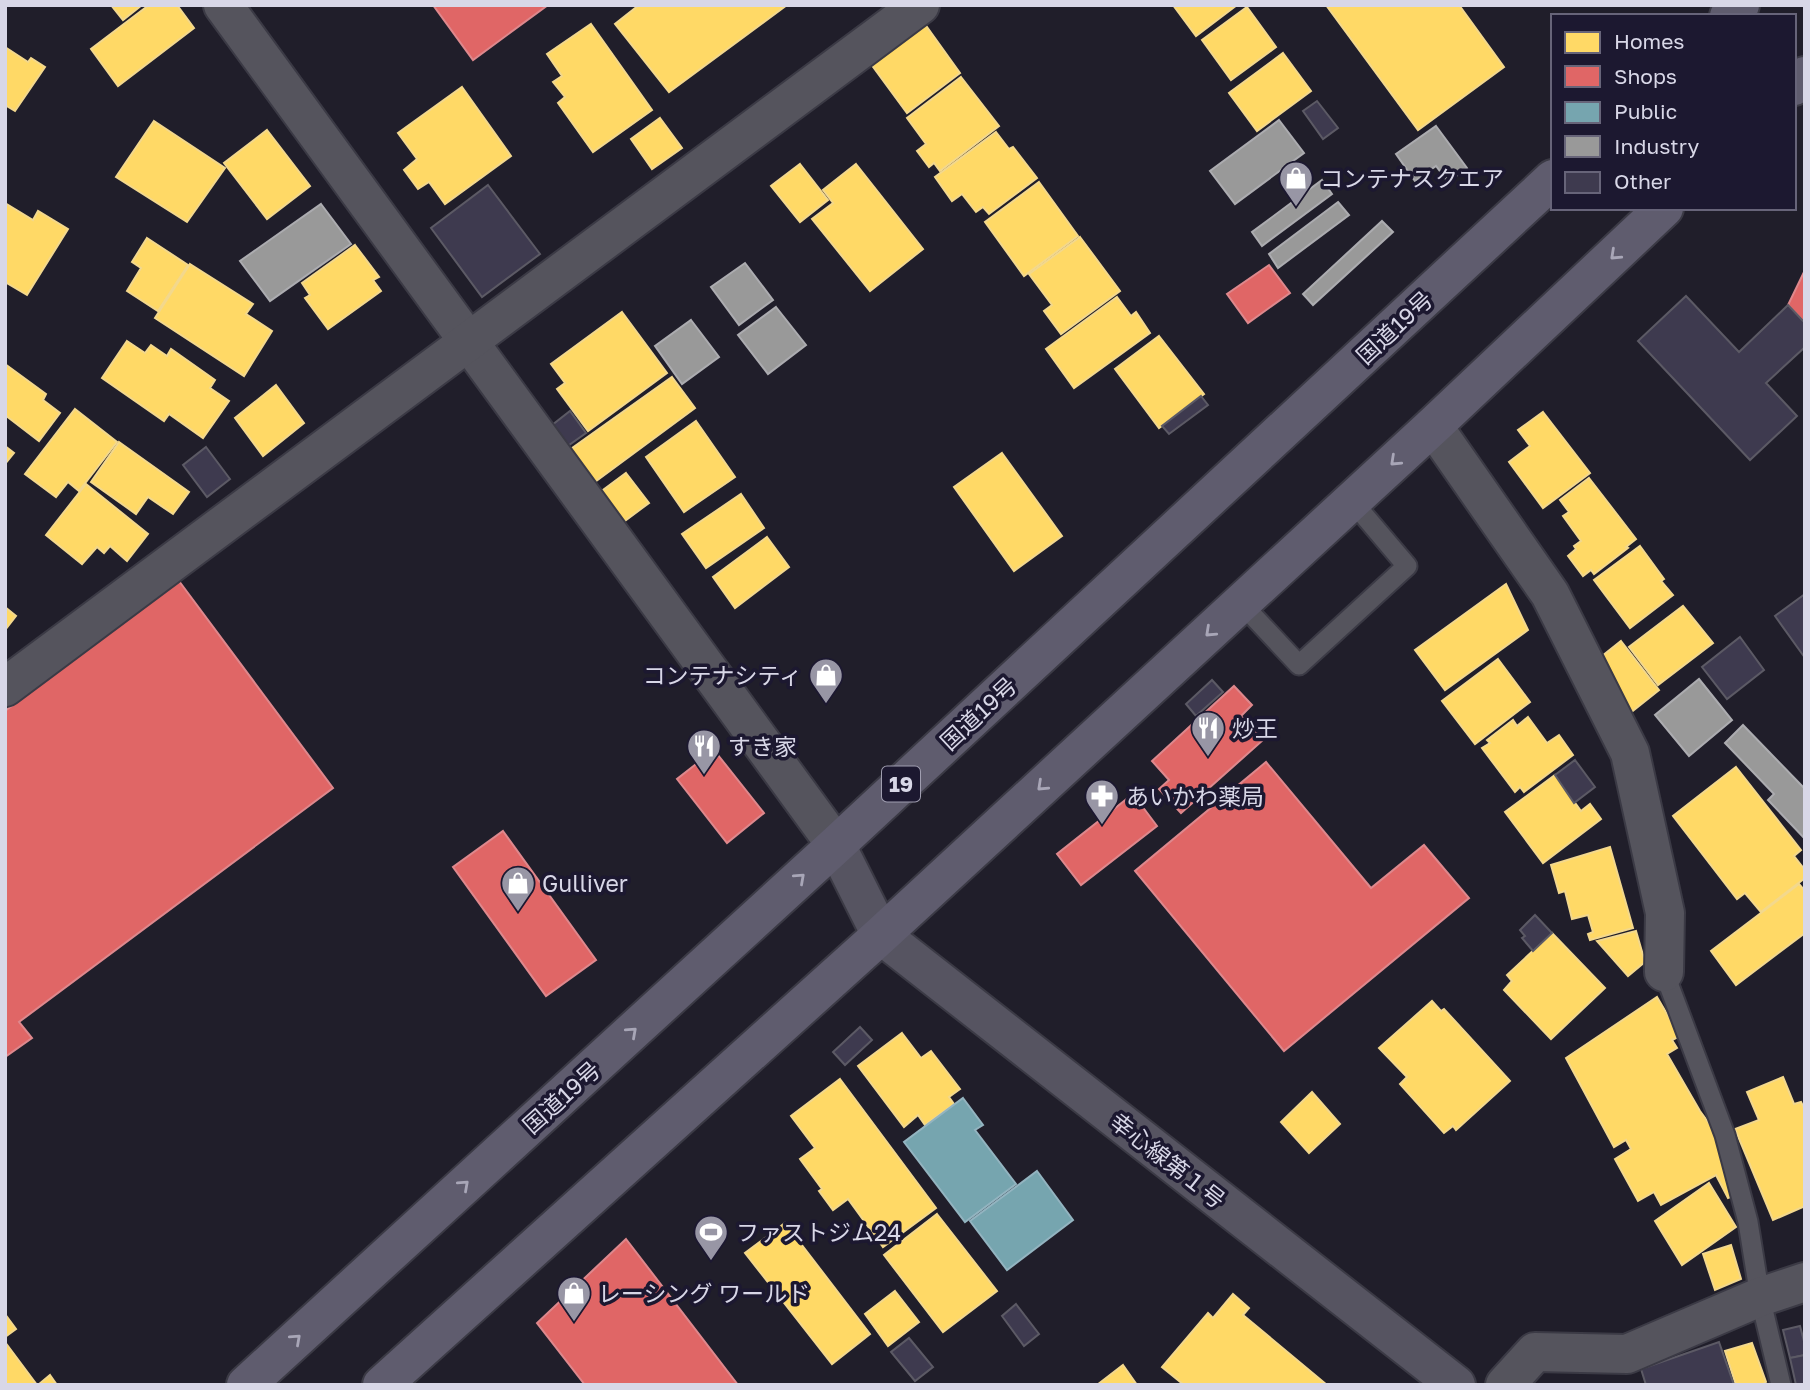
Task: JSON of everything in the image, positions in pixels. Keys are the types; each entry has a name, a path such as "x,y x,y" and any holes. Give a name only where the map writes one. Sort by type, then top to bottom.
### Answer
{"highway":[{"name":"国道19号","path":"246,1385 836,845 1551,181"},
{"path":"382,1385 881,935 1433,426 1662,210"}],"street":[{"path":"223,5 836,845 881,935"},
{"path":"5,687 920,5"},
{"path":"1433,426 1550,594 1630,753 1665,913 1664,972"},
{"name":"幸心線第１号","path":"881,935 1456,1385"},
{"path":"1505,1385 1535,1352 1627,1354 1760,1297 1805,1282"}],"lane":[{"path":"1241,603 1298,665 1407,566 1352,501"},
{"path":"1664,972 1725,1135 1748,1222 1760,1297 1781,1385"}],"building: Homes":[{"path":"111,5 142,5 123,20"},
{"path":"149,5 177,5 194,28 118,86 91,49"},
{"path":"639,5 787,5 669,92 615,24"},
{"path":"1173,5 1237,5 1196,36"},
{"path":"1326,5 1459,5 1504,67 1418,130"},
{"path":"1247,7 1276,47 1231,80 1202,40"},
{"path":"922,20 960,73 907,113 868,60"},
{"path":"591,24 652,110 593,152 558,103 565,97 553,82 562,76 547,54"},
{"path":"5,47 28,62 31,58 45,67 15,111 5,105"},
{"path":"1283,53 1311,91 1257,131 1229,93"},
{"path":"961,77 999,126 940,171 934,163 929,167 917,151 926,144 907,118"},
{"path":"462,87 511,156 445,204 429,182 418,189 404,170 417,159 398,133"},
{"path":"660,118 682,148 652,169 631,139"},
{"path":"154,121 225,168 187,222 116,177"},
{"path":"267,130 310,186 267,219 224,163"},
{"path":"996,132 1009,149 1013,147 1037,178 989,214 983,207 976,212 962,194 952,201 935,177"},
{"path":"800,164 828,200 800,222 771,186"},
{"path":"856,164 923,249 870,291 812,219 833,203 823,190"},
{"path":"1039,182 1078,236 1024,276 985,222"},
{"path":"5,203 33,220 38,211 68,229 27,295 5,282"},
{"path":"1080,237 1120,291 1061,334 1044,311 1052,305 1029,274"},
{"path":"147,238 188,265 158,311 127,291 141,268 132,262"},
{"path":"355,245 379,277 373,280 381,291 328,329 305,298 310,295 302,283"},
{"path":"190,264 253,304 246,314 272,331 244,376 155,318"},
{"path":"1117,297 1131,316 1136,312 1150,333 1074,388 1046,349"},
{"path":"622,312 667,373 588,431 557,389 565,383 551,364"},
{"path":"1159,336 1204,394 1159,428 1115,369"},
{"path":"127,341 145,353 151,345 167,356 171,349 215,380 210,388 229,401 203,438 169,414 164,421 102,378"},
{"path":"5,364 46,394 43,400 60,413 39,441 5,415"},
{"path":"672,377 695,408 592,484 568,451"},
{"path":"276,385 304,423 263,456 235,418"},
{"path":"75,409 117,442 79,491 68,482 56,497 25,474"},
{"path":"1543,412 1590,473 1543,508 1509,462 1530,446 1518,430"},
{"path":"696,421 735,477 684,512 646,457"},
{"path":"119,442 189,492 173,514 148,497 136,514 91,482"},
{"path":"5,446 14,453 5,464"},
{"path":"1002,453 1062,536 1014,571 954,487"},
{"path":"626,473 649,503 622,523 599,493"},
{"path":"1589,478 1636,539 1594,574 1591,570 1583,576 1568,556 1581,541 1563,516 1569,512 1560,500"},
{"path":"86,484 148,534 127,561 110,546 104,553 97,547 82,564 46,535"},
{"path":"741,494 764,528 706,568 682,534"},
{"path":"767,537 789,567 735,608 713,577"},
{"path":"1640,546 1664,579 1661,581 1673,595 1630,628 1594,580"},
{"path":"1506,584 1528,630 1445,690 1415,650"},
{"path":"1683,606 1713,643 1658,685 1629,647"},
{"path":"5,607 16,616 5,630"},
{"path":"1621,641 1659,690 1624,718 1597,660"},
{"path":"1498,659 1530,702 1475,744 1442,701"},
{"path":"1528,717 1547,743 1559,735 1573,755 1524,792 1520,787 1515,792 1482,748 1490,743 1487,740 1513,720 1517,726"},
{"path":"1736,767 1801,850 1794,856 1805,870 1805,878 1761,912 1745,893 1737,899 1673,816"},
{"path":"1555,775 1581,811 1590,804 1601,819 1543,863 1505,812"},
{"path":"1610,847 1633,928 1590,940 1588,934 1593,932 1588,915 1572,919 1565,891 1559,893 1551,865"},
{"path":"1799,884 1805,891 1805,933 1736,985 1711,951"},
{"path":"1636,931 1645,962 1628,976 1597,941"},
{"path":"1552,933 1605,988 1551,1039 1504,990 1512,981 1507,975"},
{"path":"1657,997 1680,1036 1672,1040 1677,1048 1667,1054 1716,1133 1736,1195 1728,1198 1716,1175 1661,1205 1654,1192 1638,1201 1615,1159 1631,1149 1626,1140 1614,1147 1566,1058"},
{"path":"1432,1001 1441,1011 1444,1009 1510,1081 1456,1130 1453,1126 1444,1133 1400,1084 1407,1077 1379,1048"},
{"path":"902,1033 921,1058 931,1051 960,1089 949,1097 954,1104 925,1125 918,1115 904,1127 858,1066"},
{"path":"1783,1077 1794,1104 1801,1102 1805,1110 1805,1206 1773,1220 1735,1129 1759,1120 1747,1092"},
{"path":"840,1079 936,1208 883,1247 848,1199 833,1210 819,1191 822,1189 800,1159 815,1148 791,1116"},
{"path":"1312,1092 1340,1124 1309,1153 1281,1122"},
{"path":"1709,1183 1736,1227 1682,1265 1655,1221"},
{"path":"937,1214 997,1291 943,1332 884,1255"},
{"path":"785,1223 870,1334 832,1364 745,1253"},
{"path":"1731,1245 1741,1279 1715,1290 1703,1254"},
{"path":"895,1291 919,1322 888,1346 865,1314"},
{"path":"1233,1294 1249,1308 1243,1315 1327,1385 1184,1385 1162,1367 1208,1313 1213,1318"},
{"path":"5,1314 16,1329 5,1337"},
{"path":"5,1342 37,1385 5,1385"},
{"path":"1752,1343 1766,1382 1762,1385 1736,1385 1725,1351"},
{"path":"1123,1365 1137,1385 1097,1385"},
{"path":"50,1375 57,1385 38,1385"}],"building: Shops":[{"path":"433,5 548,5 473,60"},
{"path":"1269,265 1290,293 1248,323 1227,294"},
{"path":"1805,270 1805,323 1788,305"},
{"path":"179,581 333,788 19,1022 32,1038 5,1057 5,711"},
{"path":"1234,686 1252,705 1241,716 1263,740 1181,813 1159,789 1169,780 1152,761"},
{"path":"714,750 764,813 727,843 677,779"},
{"path":"1266,762 1371,888 1424,845 1469,898 1284,1051 1135,871"},
{"path":"1133,794 1157,826 1081,885 1057,854"},
{"path":"503,831 596,960 546,996 453,867"},
{"path":"626,1239 738,1385 585,1385 537,1323"}],"building: Public":[{"path":"963,1098 983,1125 975,1130 1016,1184 965,1222 904,1142"},
{"path":"1037,1171 1073,1220 1007,1270 970,1221"}],"building: Industry":[{"path":"1279,120 1304,153 1235,204 1210,171"},
{"path":"1436,126 1467,168 1448,182 1436,166 1415,181 1396,154"},
{"path":"1322,180 1332,194 1262,246 1252,232"},
{"path":"1338,202 1349,215 1278,268 1269,254"},
{"path":"321,204 351,244 270,301 240,261"},
{"path":"1382,221 1393,232 1313,305 1303,294"},
{"path":"745,263 773,300 739,325 711,287"},
{"path":"776,307 806,345 768,374 738,335"},
{"path":"691,320 719,357 682,384 655,346"},
{"path":"1699,679 1732,720 1689,756 1655,715"},
{"path":"1743,725 1805,789 1805,839 1768,800 1774,794 1725,743"}],"building: Other":[{"path":"1317,101 1338,128 1323,139 1303,111"},
{"path":"488,185 540,254 482,297 431,228"},
{"path":"1686,296 1739,352 1788,305 1805,323 1805,347 1766,383 1797,416 1750,460 1638,341"},
{"path":"1201,396 1208,405 1169,434 1162,426"},
{"path":"570,411 586,433 562,450 547,429"},
{"path":"206,447 230,479 207,497 183,465"},
{"path":"1805,594 1805,658 1775,616"},
{"path":"1740,637 1764,670 1727,699 1702,667"},
{"path":"1212,680 1223,692 1196,716 1186,704"},
{"path":"1575,760 1595,787 1574,803 1555,775"},
{"path":"1535,915 1552,933 1533,951 1522,938 1525,936 1520,930"},
{"path":"860,1027 872,1040 845,1065 833,1052"},
{"path":"1016,1304 1039,1334 1024,1346 1002,1316"},
{"path":"1800,1326 1805,1355 1790,1358 1783,1330"},
{"path":"909,1338 933,1367 915,1381 891,1352"},
{"path":"1719,1342 1734,1385 1646,1385 1641,1369"},
{"path":"1805,1355 1805,1385 1796,1385 1790,1358"}],"place":[{"name":"コンテナスクエア","path":"1296,208"},
{"name":"コンテナシティ","path":"826,705"},
{"name":"炒王","path":"1208,758"},
{"name":"すき家","path":"704,776"},
{"name":"あいかわ薬局","path":"1102,826"},
{"name":"Gulliver","path":"518,913"},
{"name":"ファストジム24","path":"711,1262"},
{"name":"レーシング ワールド","path":"574,1323"}]}
